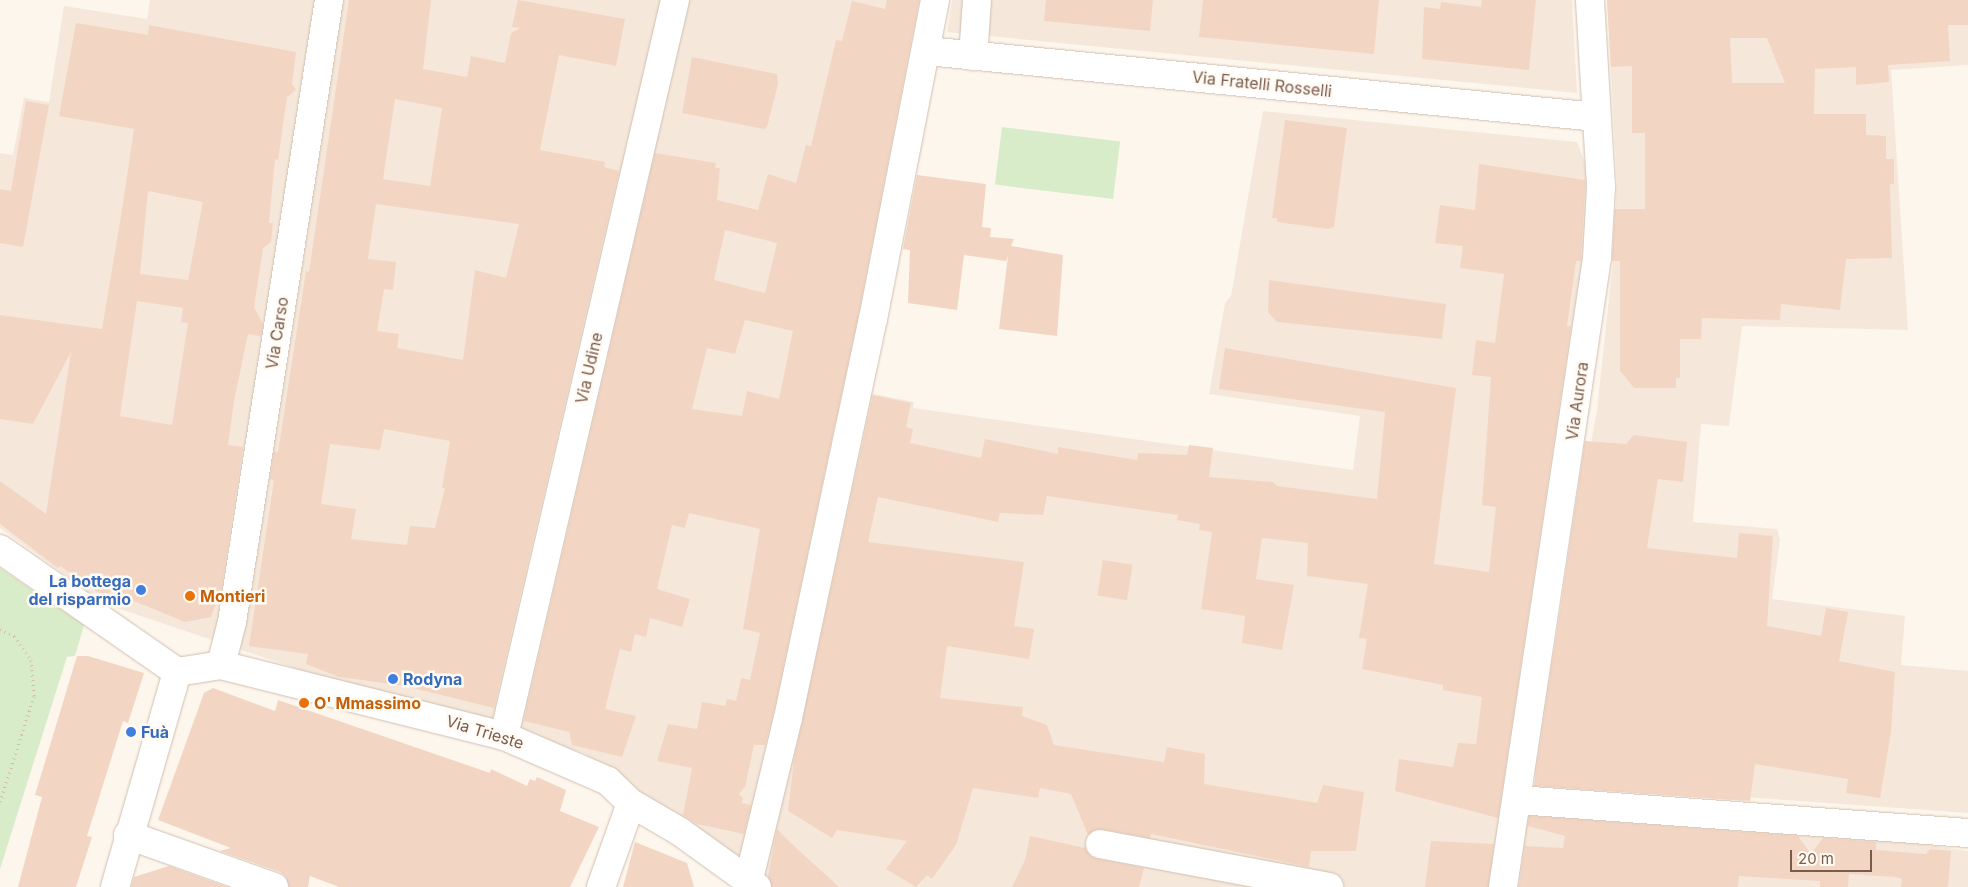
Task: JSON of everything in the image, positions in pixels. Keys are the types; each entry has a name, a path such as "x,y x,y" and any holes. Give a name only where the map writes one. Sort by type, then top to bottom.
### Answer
{"street":[{"name":"Via Carso","path":"221,665 233,612 329,0"},
{"name":"Via Udine","path":"504,736 675,0"},
{"path":"753,883 927,51 935,0"},
{"path":"973,56 977,0"},
{"name":"Via Aurora","path":"1503,887 1518,800 1598,258 1602,214 1590,0"},
{"name":"Via Fratelli Rosselli","path":"927,51 1596,117"},
{"path":"0,549 177,672 128,835 115,887"},
{"name":"Via Trieste","path":"177,672 221,665 504,736 608,781 631,802 753,883"},
{"path":"1518,800 1968,833"},
{"path":"601,887 631,802"},
{"path":"128,835 274,887"},
{"path":"1100,844 1329,887"}],"path":[{"path":"0,629 14,636 31,660 34,696 0,802"}],"shaded area":[{"path":"150,0 922,0 903,122 823,482 786,682 746,853 736,856 683,824 583,753 523,732 319,676 105,604 0,528 0,153 13,155 24,98 49,102 64,6 147,19"},
{"path":"952,0 1572,0 1577,93 947,32"},
{"path":"1607,0 1968,0 1968,65 1891,70 1908,330 1742,326 1729,426 1701,424 1693,522 1777,529 1780,540 1772,599 1905,616 1901,665 1968,671 1968,813 1590,786 1531,775 1597,410 1613,261 1617,182"},
{"path":"1263,111 1577,142 1592,181 1592,214 1496,887 770,887 763,880 869,393 914,402 913,408 1353,470 1360,416 1209,394 1225,303 1231,296"},
{"path":"1527,812 1877,837 1968,851 1968,887 1516,887"}],"green space":[{"path":"1002,127 1120,142 1113,199 995,185"},
{"path":"0,568 84,625 75,656 67,657 0,869"}],"building":[{"path":"349,0 431,0 423,69 467,77 471,56 505,63 511,33 520,28 512,27 518,0 625,19 616,66 559,55 540,150 605,162 604,167 619,171 494,708 405,686 339,677 306,664 308,654 249,646 274,480 270,479 274,452 278,452 306,271 309,272","holes":["395,99 442,108 430,186 383,179","376,204 519,224 506,278 475,270 463,360 397,348 399,334 377,331 384,289 393,290 396,262 368,259","384,429 450,441 442,488 445,488 435,528 410,526 407,545 351,539 356,509 321,504 330,444 380,450"]},
{"path":"887,0 919,0 858,316 773,715 765,745 754,745 745,787 739,794 743,798 742,803 751,805 744,834 697,824 683,815 692,768 657,761 668,724 697,729 702,702 725,706 727,699 736,701 741,678 750,680 760,633 743,629 760,529 689,513 685,528 672,525 657,589 690,599 682,627 650,618 646,637 635,634 631,652 620,649 605,709 636,716 622,757 572,745 569,732 524,721 525,715 655,153 716,163 715,168 720,168 717,200 758,210 768,174 796,183 806,145 811,146 836,40 842,41 852,1 885,9","holes":["725,230 777,243 765,293 714,280","745,320 793,331 779,399 747,391 742,416 692,409 707,348 735,354"]},
{"path":"1046,0 1153,0 1150,31 1044,21"},
{"path":"1203,0 1379,0 1374,54 1199,37"},
{"path":"1482,0 1536,0 1529,70 1422,59 1424,7 1440,9 1441,2 1481,7"},
{"path":"1607,0 1968,0 1968,25 1948,25 1950,61 1888,65 1889,82 1856,85 1856,67 1815,69 1814,114 1866,114 1866,135 1886,136 1886,159 1894,159 1894,184 1890,184 1892,258 1846,259 1840,310 1781,304 1780,320 1702,318 1701,339 1680,339 1680,378 1676,378 1676,388 1634,388 1620,371 1620,261 1612,261 1615,209 1645,209 1645,133 1632,133 1632,66 1611,67","holes":["1730,38 1767,38 1785,83 1732,83"]},
{"path":"76,23 148,35 149,25 296,52 292,84 296,90 287,97 278,160 275,159 269,223 273,223 271,242 263,248 254,307 263,324 261,336 248,334 234,401 228,445 243,447 221,591 211,617 185,622 110,591 108,599 60,566 58,568 0,524 0,481 46,514 71,352 33,424 0,419 0,315 102,329 134,129 59,116","holes":["148,191 203,202 188,280 140,274","137,301 183,308 181,322 188,323 172,425 120,416"]},
{"path":"692,57 777,74 778,84 767,127 764,129 682,113"},
{"path":"26,101 49,105 23,247 0,243 0,189 11,191"},
{"path":"1285,120 1347,128 1334,227 1328,229 1277,222 1277,218 1272,218"},
{"path":"1479,164 1585,180 1581,261 1576,261 1567,326 1571,326 1498,818 1395,791 1399,759 1453,767 1458,743 1476,744 1482,697 1443,690 1443,685 1362,669 1367,639 1359,638 1368,584 1307,576 1308,543 1262,538 1256,579 1294,585 1282,650 1242,643 1245,616 1201,609 1212,532 1199,530 1200,524 1177,520 1178,515 1047,496 1043,515 1000,513 998,522 878,497 868,542 1024,562 1014,626 1034,629 1029,659 947,646 940,698 1023,707 1022,716 1047,725 1054,745 1164,762 1167,747 1205,754 1204,784 1317,803 1323,785 1364,792 1356,851 1311,851 1309,867 1151,834 1150,838 1102,829 1088,835 1071,794 1040,788 1038,798 973,788 956,845 932,879 927,875 916,887 886,869 907,841 837,830 832,838 788,811 794,760 873,395 911,403 906,427 913,429 910,443 981,458 985,439 1058,454 1058,447 1137,460 1138,453 1187,455 1189,445 1213,448 1209,477 1273,482 1277,486 1377,499 1385,412 1219,389 1225,348 1456,388 1434,564 1489,572 1496,507 1482,505 1491,377 1472,375 1476,340 1495,343 1504,274 1460,268 1463,246 1435,243 1440,205 1475,210"},
{"path":"917,175 986,184 982,227 991,228 990,237 1014,239 1011,246 1063,255 1057,336 999,329 1008,256 1006,261 964,255 957,310 908,303 910,250 903,249"},
{"path":"1269,280 1446,304 1442,339 1277,322 1268,312"},
{"path":"1634,435 1687,442 1683,482 1658,479 1647,548 1737,558 1739,533 1773,536 1767,626 1821,636 1826,608 1848,612 1839,661 1895,672 1891,732 1880,798 1846,793 1848,779 1755,764 1750,801 1534,786 1585,441 1626,444"},
{"path":"1103,560 1133,565 1127,600 1097,596"},
{"path":"77,656 88,656 144,673 128,723 123,721 87,836 92,837 76,887 18,887 42,797 35,795"},
{"path":"213,688 275,711 278,700 490,773 491,769 527,786 530,779 535,781 537,777 566,790 560,811 599,827 570,887 339,887 310,876 308,887 289,887 286,877 280,872 220,851 231,848 158,820 204,693"},
{"path":"1529,816 1798,836 1811,854 1823,838 1876,842 1876,850 1926,854 1930,849 1951,851 1948,887 1901,887 1902,879 1895,877 1849,874 1848,887 1820,887 1820,881 1739,876 1738,887 1519,887 1525,846 1563,848 1565,836 1528,826"},
{"path":"777,829 839,887 772,887 768,876"},
{"path":"1030,836 1085,848 1090,855 1097,859 1144,868 1139,887 1012,887 1025,860"},
{"path":"1431,841 1494,844 1488,887 1425,887"},
{"path":"635,842 687,863 694,887 623,887"},
{"path":"169,866 227,887 131,887 134,877"}],"place":[{"name":"La bottega del risparmio","path":"141,590"},
{"name":"Montieri","path":"190,596"},
{"name":"Rodyna","path":"393,679"},
{"name":"O' Mmassimo","path":"304,703"},
{"name":"Fuà","path":"131,732"}]}
